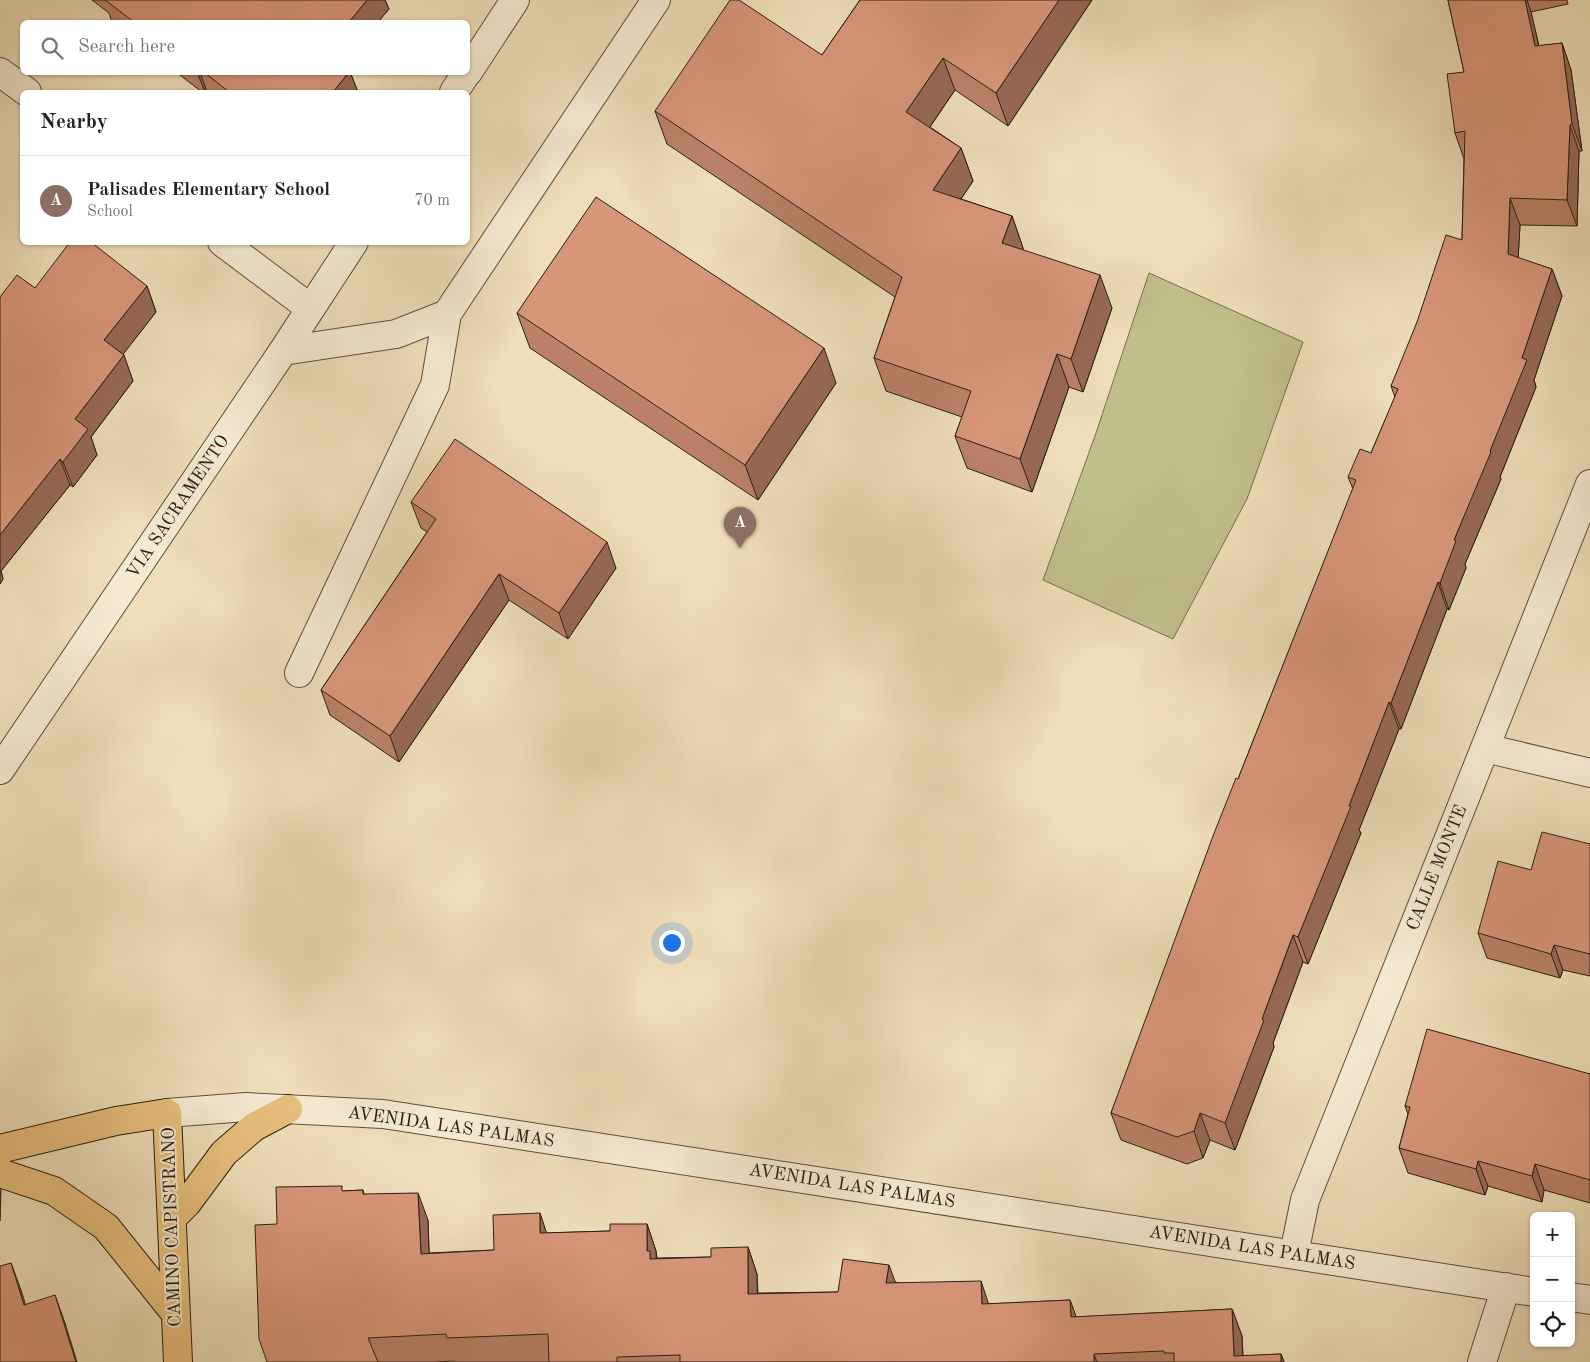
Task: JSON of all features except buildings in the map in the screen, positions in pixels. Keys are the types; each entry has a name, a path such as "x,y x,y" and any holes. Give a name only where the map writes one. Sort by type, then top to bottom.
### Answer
{"main road":[{"path":"172,1218 187,1204 224,1153 254,1127 288,1109"},
{"name":"CAMINO CAPISTRANO","path":"0,1149 116,1121 167,1112 178,1362"},
{"path":"0,1173 54,1191 106,1227 176,1314"}],"street":[{"path":"470,68 515,0"},
{"path":"299,673 435,385 447,314 656,0"},
{"path":"0,72 24,90"},
{"path":"455,90 465,75"},
{"path":"226,245 310,308"},
{"name":"VIA SACRAMENTO","path":"0,770 283,351 352,245"},
{"path":"283,351 396,334 447,314"},
{"name":"CALLE MONTE","path":"1294,1254 1305,1200 1590,484"},
{"path":"1485,748 1590,773"},
{"name":"AVENIDA LAS PALMAS","path":"167,1112 246,1107 383,1114 1530,1291"},
{"path":"1482,1362 1506,1287"},
{"path":"1575,1298 1590,1300"}],"shaded area":[{"path":"1149,273 1303,342 1247,499 1173,639 1043,580 1096,433"}],"place":[{"name":"Palisades Elementary School","path":"740,548"}]}
